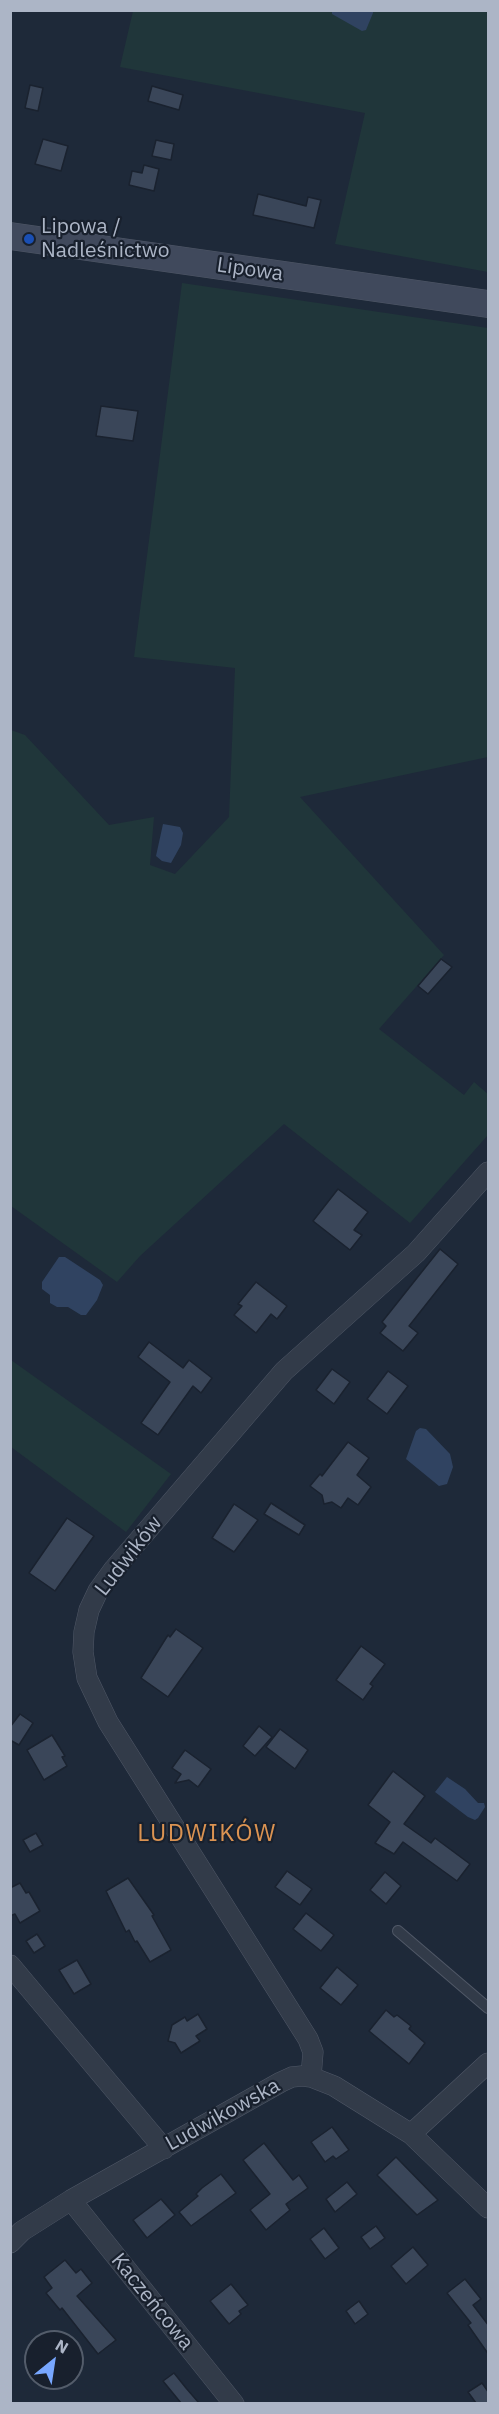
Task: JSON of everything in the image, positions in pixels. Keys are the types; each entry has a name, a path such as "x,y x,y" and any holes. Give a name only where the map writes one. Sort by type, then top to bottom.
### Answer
{"main road":[{"name":"Lipowa","path":"10,236 489,304"}],"street":[{"name":"Ludwików","path":"311,2077 313,2052 308,2039 108,1722 87,1678 82,1652 84,1632 94,1601 114,1569 285,1371 416,1253 489,1172"},
{"path":"10,1965 164,2148"},
{"path":"411,2134 489,2063"},
{"name":"Ludwikowska","path":"10,2243 22,2231 71,2200 281,2082 292,2077 311,2077"},
{"path":"311,2077 334,2086 411,2134 489,2208"},
{"name":"Kaczeńcowa","path":"71,2200 234,2403"}],"lane":[{"path":"398,1931 489,2008"}],"green space":[{"path":"133,11 488,11 488,272 335,244 365,113 120,67"},
{"path":"182,283 488,328 488,757 300,797 444,955 379,1029 464,1095 474,1082 488,1094 488,1135 410,1223 284,1124 140,1256 117,1282 11,1206 11,730 25,735 109,825 154,817 150,865 175,874 229,817 235,668 134,657"},
{"path":"11,1360 171,1474 126,1532 11,1447"}],"water":[{"path":"332,11 373,11 373,13 366,30 362,31 332,14"},
{"path":"163,824 180,827 183,833 181,845 171,863 162,861 156,856"},
{"path":"59,1257 65,1257 100,1280 103,1285 97,1300 86,1315 81,1315 68,1307 57,1307 50,1303 50,1295 42,1289 42,1282"},
{"path":"420,1428 426,1429 450,1454 453,1467 447,1484 439,1486 406,1459 416,1431"},
{"path":"447,1777 465,1789 478,1803 484,1803 485,1807 478,1818 475,1820 468,1817 435,1792"}],"building":[{"path":"30,85 43,88 38,111 25,108"},
{"path":"152,86 183,95 179,110 148,101"},
{"path":"43,139 68,146 61,171 35,164"},
{"path":"156,140 174,144 171,160 152,156"},
{"path":"144,165 159,169 154,191 129,185 132,171 142,173"},
{"path":"258,194 306,206 308,197 321,200 314,228 253,215"},
{"path":"101,406 138,411 133,441 96,436"},
{"path":"441,959 452,967 428,994 418,986"},
{"path":"338,1189 368,1212 354,1230 362,1235 350,1250 313,1221"},
{"path":"440,1249 458,1264 409,1326 418,1333 403,1351 380,1333 386,1326 382,1322"},
{"path":"256,1282 287,1306 277,1319 271,1314 256,1333 234,1315 242,1306 238,1304"},
{"path":"149,1342 183,1368 189,1360 212,1378 201,1393 193,1386 158,1435 141,1423 170,1382 138,1357"},
{"path":"332,1369 350,1382 334,1404 316,1390"},
{"path":"388,1371 408,1386 387,1414 367,1399"},
{"path":"348,1442 369,1458 357,1475 371,1487 358,1505 348,1498 341,1508 332,1502 324,1504 322,1495 310,1486 320,1474 322,1476"},
{"path":"271,1503 305,1525 299,1535 264,1514"},
{"path":"234,1504 258,1520 234,1552 212,1538"},
{"path":"67,1518 94,1536 55,1591 29,1573"},
{"path":"176,1629 203,1648 168,1697 141,1678 168,1635 170,1637"},
{"path":"361,1646 385,1664 370,1684 373,1686 363,1700 336,1680"},
{"path":"20,1714 33,1723 19,1745 10,1740 10,1727"},
{"path":"259,1726 272,1737 255,1756 243,1746"},
{"path":"280,1729 308,1750 295,1769 266,1747"},
{"path":"52,1735 65,1756 62,1757 67,1766 44,1780 27,1750"},
{"path":"185,1750 211,1769 198,1787 189,1780 175,1783 181,1774 172,1768"},
{"path":"393,1771 425,1796 404,1824 431,1843 435,1838 470,1864 457,1881 403,1842 394,1854 375,1843 390,1822 368,1805"},
{"path":"36,1833 43,1845 30,1852 23,1840"},
{"path":"287,1871 312,1889 300,1905 275,1887"},
{"path":"385,1872 401,1886 386,1904 370,1890"},
{"path":"128,1878 154,1915 152,1916 171,1950 150,1962 129,1930 126,1932 106,1891"},
{"path":"20,1883 26,1893 29,1892 40,1911 20,1923 15,1914 10,1916 10,1888"},
{"path":"306,1913 334,1935 321,1951 293,1929"},
{"path":"37,1934 45,1946 34,1953 26,1941"},
{"path":"77,1960 91,1984 74,1994 59,1970"},
{"path":"337,1967 358,1985 341,2005 320,1988"},
{"path":"386,2010 411,2026 409,2029 425,2043 409,2064 369,2031"},
{"path":"198,2014 207,2029 196,2036 200,2041 181,2053 175,2043 168,2041 172,2025 185,2017 187,2021"},
{"path":"332,2127 349,2150 336,2159 333,2156 325,2162 311,2142"},
{"path":"264,2143 293,2180 299,2175 308,2188 286,2204 290,2210 266,2230 250,2210 270,2194 243,2160"},
{"path":"396,2157 438,2200 417,2215 377,2175"},
{"path":"221,2174 236,2193 191,2226 179,2212 198,2196 196,2194 202,2188"},
{"path":"347,2182 357,2194 335,2212 326,2199"},
{"path":"161,2199 175,2215 147,2238 133,2220"},
{"path":"376,2226 385,2238 370,2249 361,2237"},
{"path":"324,2228 339,2248 325,2259 310,2239"},
{"path":"413,2247 428,2265 406,2284 391,2266"},
{"path":"65,2260 76,2273 81,2269 92,2283 77,2296 116,2340 98,2354 84,2336 84,2330 79,2330 62,2308 60,2310 46,2293 52,2288 44,2277"},
{"path":"465,2279 481,2299 473,2305 489,2326 489,2355 468,2325 471,2323 447,2293"},
{"path":"231,2284 248,2305 239,2311 241,2314 229,2324 210,2301"},
{"path":"359,2301 368,2314 355,2324 346,2311"},
{"path":"174,2373 199,2403 181,2403 163,2381"},
{"path":"482,2383 489,2393 489,2403 476,2403 468,2392"}],"place":[{"name":"Lipowa / Nadleśnictwo","path":"29,239"}],"district":[{"name":"LUDWIKÓW","path":"207,1834"}]}
